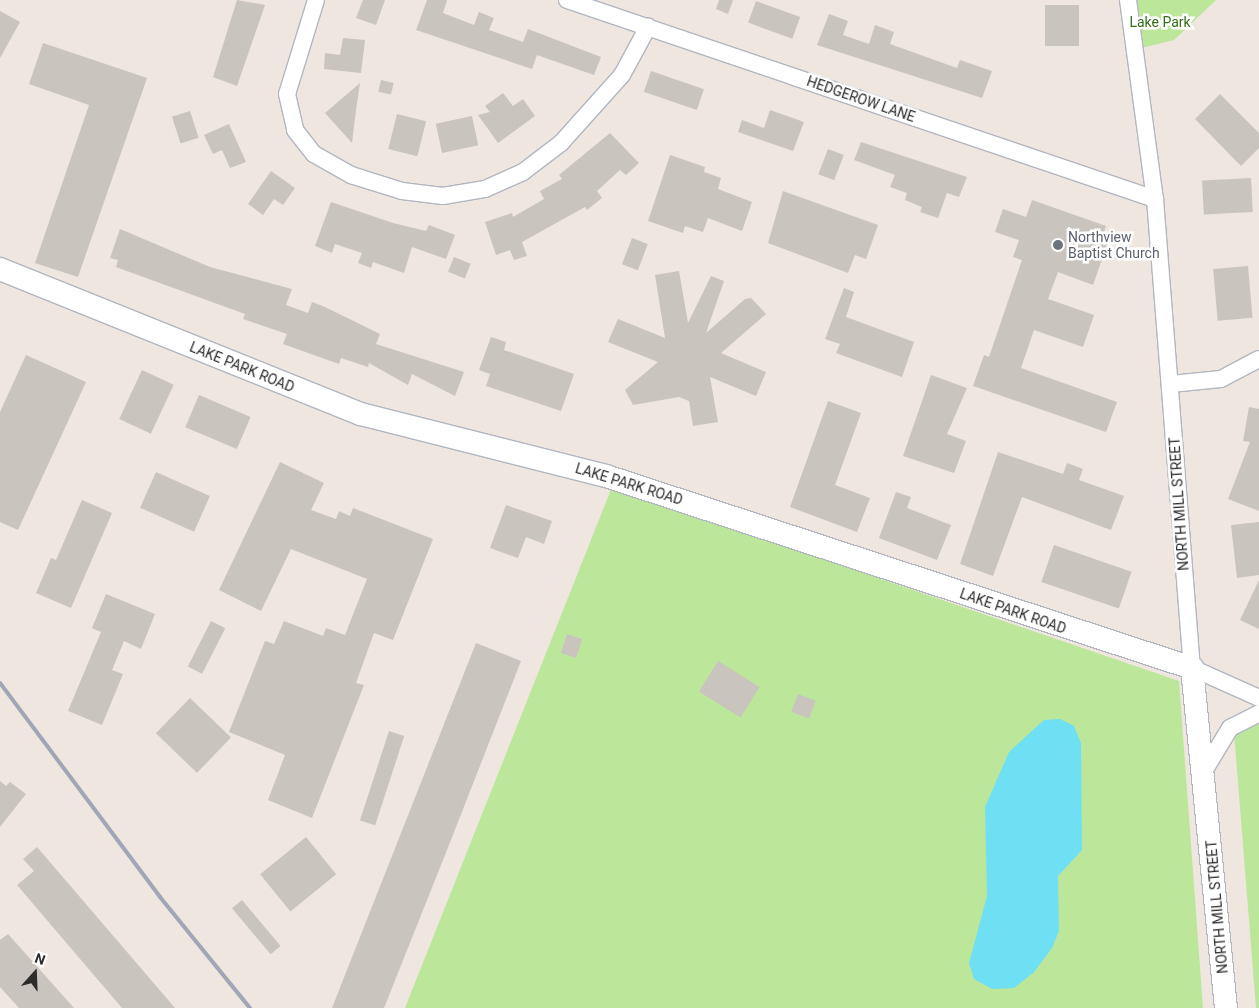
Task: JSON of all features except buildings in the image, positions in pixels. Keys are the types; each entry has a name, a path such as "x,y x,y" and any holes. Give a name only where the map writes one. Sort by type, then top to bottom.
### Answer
{"main road":[{"name":"LAKE PARK ROAD","path":"0,269 361,414 615,478 1192,668"},
{"name":"NORTH MILL STREET","path":"1192,668 1204,771 1226,1008"}],"street":[{"path":"316,0 287,94 295,130 314,154 350,175 402,191 442,196 485,189 523,172 561,143 612,89 648,27"},
{"name":"HEDGEROW LANE","path":"567,0 1155,199"},
{"name":"NORTH MILL STREET","path":"1128,0 1155,199 1192,668"},
{"path":"1171,384 1221,379 1259,359"},
{"name":"LAKE PARK ROAD","path":"1192,668 1259,698"},
{"path":"1204,771 1230,728 1259,713"}],"green space":[{"name":"Lake Park","path":"1136,0 1216,0 1174,40 1141,48"},
{"path":"612,487 1179,681 1203,1008 405,1008"},
{"path":"1259,718 1259,1008 1256,1008 1234,732"}],"water":[{"path":"1060,719 1074,726 1081,743 1082,850 1058,876 1059,931 1052,948 1034,972 1014,988 992,989 974,979 969,963 987,896 985,807 1009,752 1044,720"}],"railway":[{"path":"0,683 160,897 250,1008"}],"place":[{"name":"Northview Baptist Church","path":"1058,245"}]}
